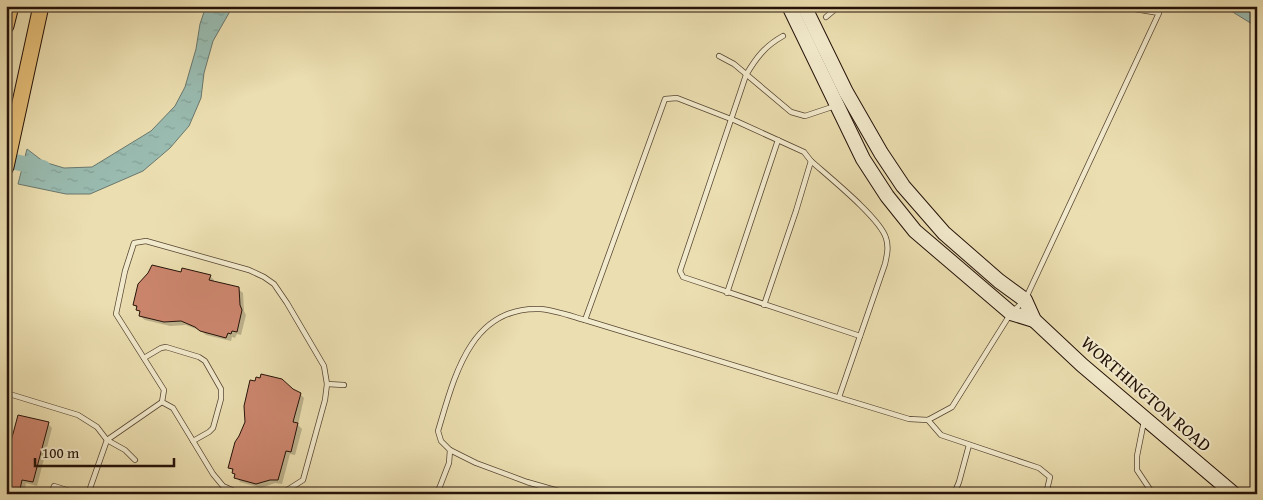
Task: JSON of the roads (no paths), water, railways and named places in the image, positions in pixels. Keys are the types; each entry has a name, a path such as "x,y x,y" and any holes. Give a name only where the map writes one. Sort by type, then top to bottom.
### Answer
{"main road":[{"path":"6,26 11,6"},
{"path":"6,167 41,6"},
{"name":"WORTHINGTON ROAD","path":"789,6 836,105 872,174 915,231 1011,313 1034,320"},
{"name":"WORTHINGTON ROAD","path":"804,6 849,97 881,154 903,186 944,233 1025,300 1034,320 1082,364 1234,494"},
{"path":"836,105 849,97"}],"lane":[{"path":"826,17 840,6"},
{"path":"569,494 527,482 476,463 450,450 441,441 438,431 458,367 468,348 479,334 489,324 508,312 540,309 585,320 909,419 928,420 952,407 1011,313 1025,300 1159,13 1117,6"},
{"path":"784,36 771,43 761,52 746,75 680,271 682,277 860,336"},
{"path":"719,56 734,64 791,112 805,116 836,105"},
{"path":"585,320 664,99 677,98 731,119 804,152 811,161 878,222 885,235 888,247 885,264 839,397"},
{"path":"727,292 778,140"},
{"path":"764,305 811,161"},
{"path":"88,494 108,440 162,402 164,390 116,314 125,271 134,243 146,241 250,270 274,284 324,366 327,384 325,400 303,480 281,494"},
{"path":"144,358 166,347 199,357 205,361 221,389 221,399 213,428 193,441"},
{"path":"327,384 344,385"},
{"path":"6,393 78,415 97,427 108,440 125,450 134,460"},
{"path":"162,402 173,408 222,486 241,494"},
{"path":"1145,418 1137,456 1138,470 1153,494"},
{"path":"928,420 941,435 1039,468 1050,477 1046,494"},
{"path":"954,494 969,445"},
{"path":"437,494 449,463 450,450"},
{"path":"51,494 54,486 79,494"}],"water":[{"path":"206,6 233,6 213,41 204,73 201,98 189,126 170,148 143,171 90,194 66,194 18,184 27,149 44,162 64,168 92,167 151,131 175,106 185,87"},
{"path":"1223,6 1257,6 1257,27"}],"waterway":[{"path":"6,160 43,168"}]}
